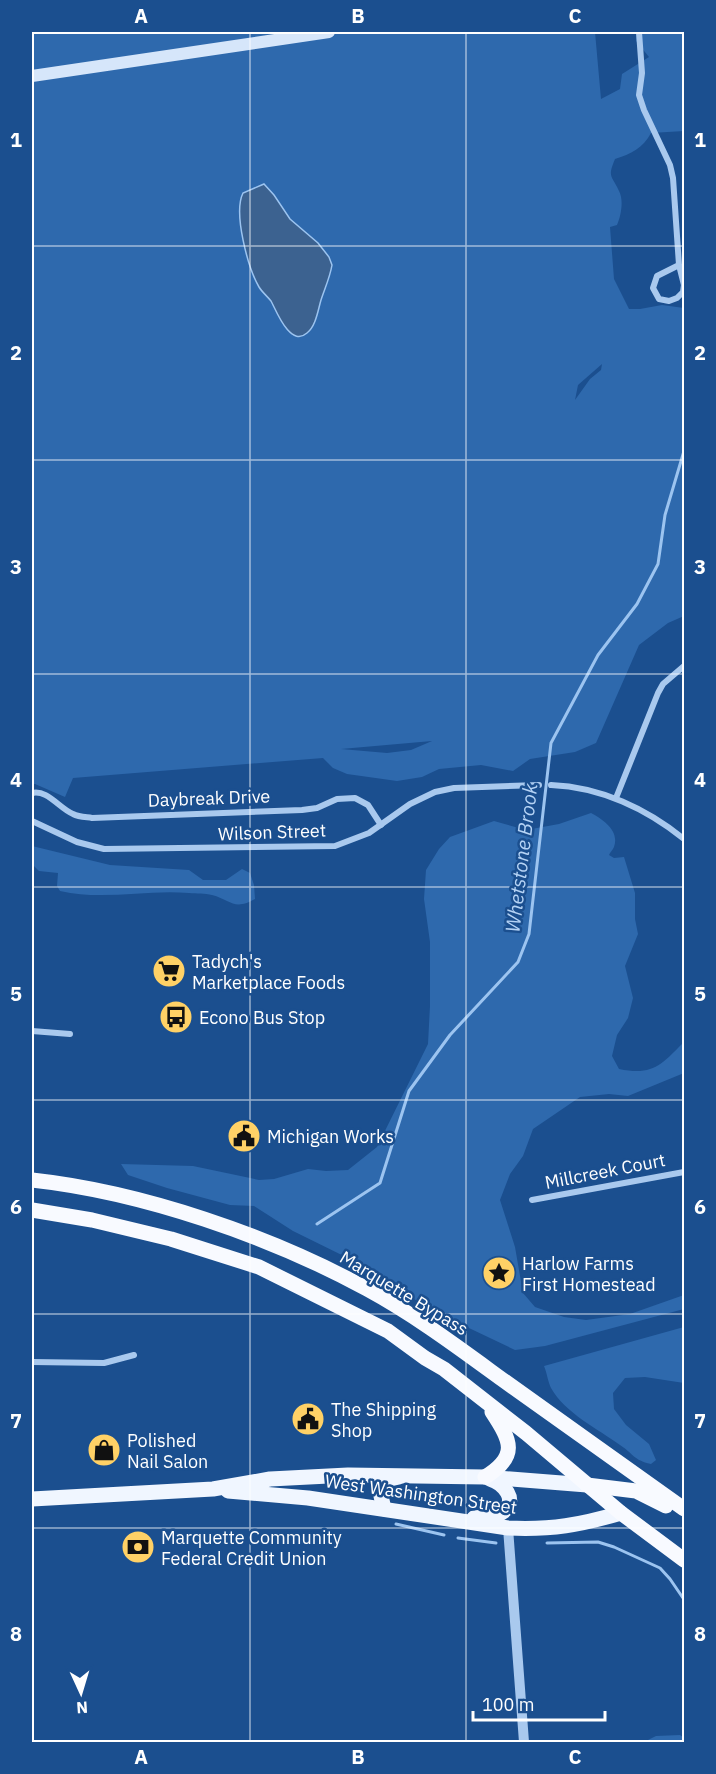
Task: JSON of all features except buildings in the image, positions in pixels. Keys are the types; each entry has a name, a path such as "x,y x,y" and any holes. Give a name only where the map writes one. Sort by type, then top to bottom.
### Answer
{"highway":[{"name":"Marquette Bypass","path":"32,1180 124,1196 190,1216 286,1249 357,1284 415,1318 684,1509"},
{"path":"32,1210 92,1220 171,1239 259,1267 388,1331 444,1369 526,1432 621,1513 684,1560"},
{"path":"486,1402 502,1427 509,1447 505,1463 486,1477"},
{"path":"587,1485 636,1491 654,1498 684,1516"}],"main road":[{"path":"32,76 329,32"},
{"path":"384,1509 381,1496 383,1484 390,1479 407,1475"},
{"name":"West Washington Street","path":"213,1490 270,1479 329,1476 486,1477 587,1485"},
{"path":"453,1520 497,1515 506,1510 510,1496 505,1486 486,1477"},
{"name":"West Washington Street","path":"32,1499 213,1490 308,1498 508,1528 537,1530 565,1527 621,1513"}],"street":[{"path":"639,32 642,73 639,95 670,165 673,178 679,265 683,277 683,292 677,298 669,302 659,299 652,288 657,276 679,265"},
{"path":"616,798 658,693 663,684 684,666"},
{"name":"Wilson Street","path":"32,820 77,842 104,849 335,846 356,839 381,825 410,804 435,792 540,785"},
{"path":"551,785 616,798 646,812 684,839"},
{"name":"Daybreak Drive","path":"32,793 43,794 71,814 92,818 303,810 316,808 336,800 355,798 368,805 381,825"},
{"path":"32,1031 69,1034"},
{"name":"Millcreek Court","path":"532,1200 684,1172"},
{"path":"32,1362 104,1363 134,1355"},
{"path":"508,1528 524,1743"}],"shaded area":[{"path":"32,32 595,32 601,99 620,89 622,74 649,57 636,41 636,32 684,32 684,131 651,133 636,150 615,159 611,173 621,195 621,208 617,225 610,227 614,279 629,309 662,305 684,308 684,616 668,623 639,645 596,743 575,752 530,759 513,771 481,765 439,769 422,777 397,781 347,774 333,768 323,758 73,778 65,797 32,784","holes":["602,364 601,370 590,379 575,400 578,385","432,741 411,750 387,753 341,749"]},
{"path":"264,184 290,219 318,243 332,265 315,322 307,333 301,336 295,336 289,332 271,301 259,287 250,267 243,240 240,202 243,193"},
{"path":"591,813 605,822 612,830 615,841 614,848 609,855 614,858 624,857 635,893 635,919 638,934 625,966 633,998 628,1018 617,1035 612,1056 619,1069 648,1070 669,1057 684,1042 684,1073 628,1096 609,1094 580,1097 533,1129 523,1156 510,1174 500,1200 515,1247 523,1293 535,1307 564,1317 586,1320 630,1314 684,1295 684,1309 545,1346 515,1350 431,1310 360,1264 293,1231 254,1206 230,1205 128,1175 121,1164 193,1166 259,1180 274,1179 308,1169 348,1170 377,1147 428,1044 430,942 424,899 426,870 439,849 450,837 494,821 526,830 559,824"},
{"path":"32,846 110,865 189,870 203,880 226,880 242,869 250,873 255,899 237,904 204,894 157,892 93,895 60,891 57,886 58,873 39,871 32,864"},
{"path":"684,1327 684,1383 645,1377 625,1378 613,1393 614,1409 626,1425 649,1444 656,1460 651,1464 637,1459 625,1448 582,1420 557,1397 551,1388 544,1366"},
{"path":"680,1735 684,1738 684,1742 646,1741 656,1736"}],"waterway":[{"name":"Whetstone Brook","path":"317,1224 380,1183 409,1091 450,1035 518,962 529,934 551,743 598,655 637,604 658,564 665,515 684,451"},
{"path":"396,1524 444,1535"},
{"path":"458,1538 496,1543"},
{"path":"547,1543 598,1542 614,1547 660,1568 683,1598"}],"place":[{"name":"Tadych's Marketplace Foods","path":"169,971"},
{"name":"Econo Bus Stop","path":"176,1017"},
{"name":"Michigan Works","path":"244,1136"},
{"name":"Harlow Farms First Homestead","path":"499,1273"},
{"name":"The Shipping Shop","path":"308,1419"},
{"name":"Polished Nail Salon","path":"104,1450"},
{"name":"Marquette Community Federal Credit Union","path":"138,1547"}]}
